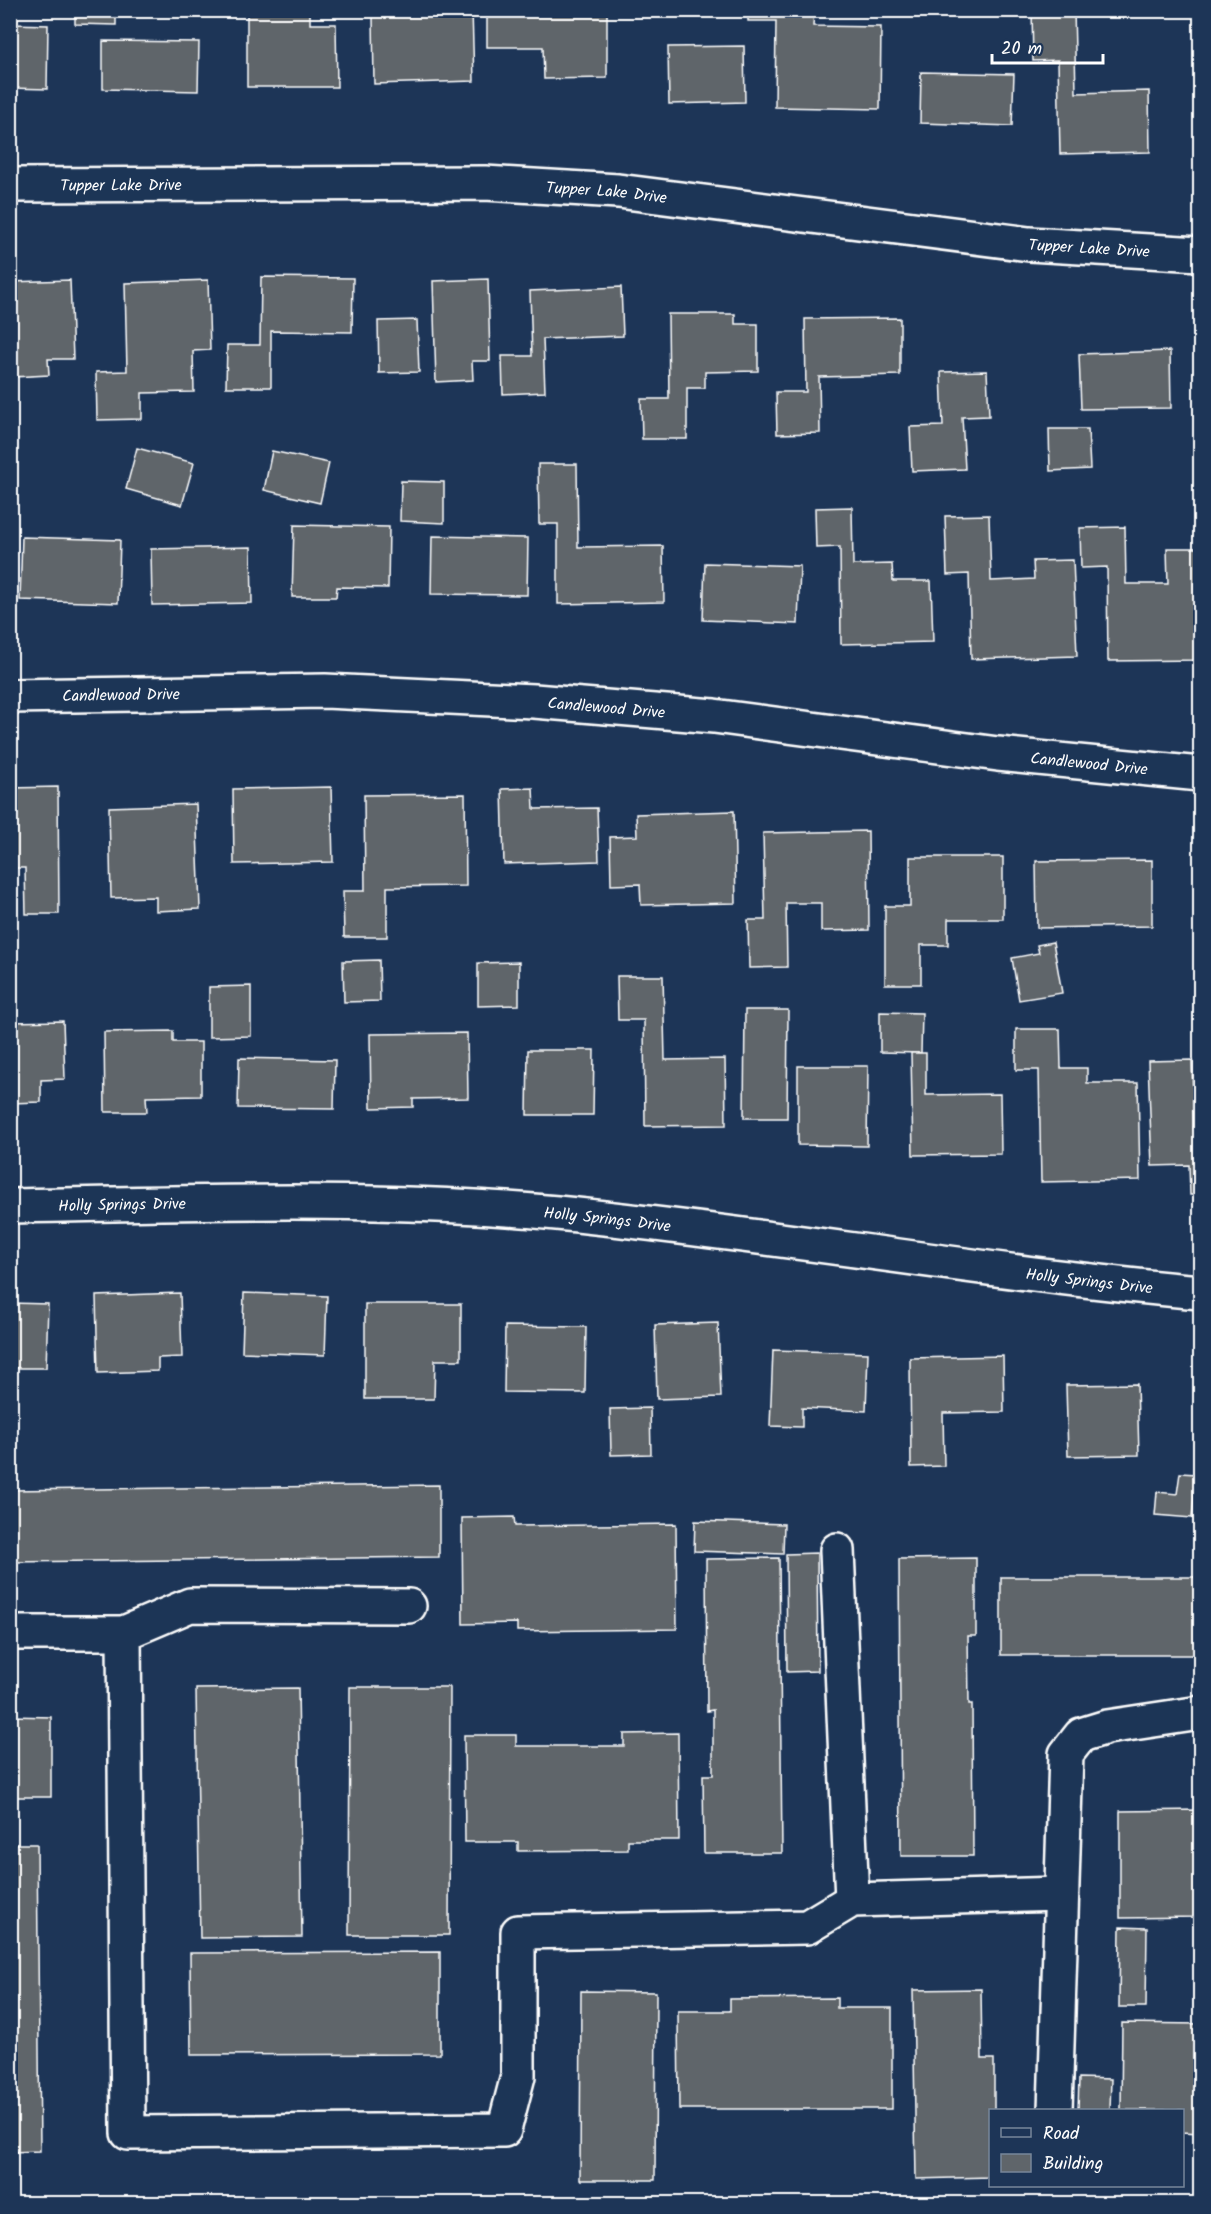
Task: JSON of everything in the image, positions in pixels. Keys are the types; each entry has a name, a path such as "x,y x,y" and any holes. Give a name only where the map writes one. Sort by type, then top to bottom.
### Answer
{"street":[{"name":"Tupper Lake Drive","path":"10,184 496,183 618,191 1029,244 1200,254"},
{"name":"Candlewood Drive","path":"10,696 325,691 534,700 714,716 998,754 1200,774"},
{"name":"Holly Springs Drive","path":"10,1206 267,1201 405,1204 555,1213 760,1236 943,1262 1200,1292"},
{"path":"837,1550 852,1900"},
{"path":"10,1633 124,1633 190,1605 410,1606"},
{"path":"124,1633 128,2133 504,2130 518,2076 518,1932 807,1927 852,1900 1060,1894"},
{"path":"1055,2109 1066,1754 1081,1735 1107,1727 1200,1713"}],"building":[{"path":"75,10 116,10 116,25 75,24"},
{"path":"247,10 310,10 310,24 336,24 337,87 247,87"},
{"path":"343,10 385,10 385,15 343,14"},
{"path":"434,10 472,10 474,81 374,84 373,16 434,15"},
{"path":"487,10 607,10 607,78 544,79 543,47 487,47"},
{"path":"748,10 814,10 813,26 881,27 880,109 775,107 776,21 748,21"},
{"path":"1032,10 1074,10 1076,93 1149,91 1150,152 1060,154 1058,60 1033,61"},
{"path":"10,24 48,25 47,89 10,88"},
{"path":"103,41 199,42 198,91 103,89"},
{"path":"744,46 745,102 669,104 668,47"},
{"path":"921,72 1014,74 1012,126 920,123"},
{"path":"261,277 353,278 352,332 271,331 271,387 226,387 227,345 260,345"},
{"path":"488,279 490,361 472,361 473,380 436,382 433,281"},
{"path":"70,280 73,359 48,359 49,375 13,377 14,426 10,426 10,282"},
{"path":"208,280 210,350 193,351 194,392 142,393 142,419 97,420 96,372 127,371 125,283"},
{"path":"621,287 623,336 543,339 545,392 503,394 502,356 532,356 530,291"},
{"path":"668,314 735,314 735,324 758,324 758,371 705,372 705,388 687,388 687,439 642,439 641,399 669,399"},
{"path":"900,318 900,375 819,377 820,433 777,434 776,392 806,392 805,319"},
{"path":"417,320 419,372 379,373 378,321"},
{"path":"1170,351 1171,408 1081,409 1079,354"},
{"path":"987,371 989,416 962,417 965,469 912,471 910,427 943,426 941,372"},
{"path":"1049,429 1088,429 1090,469 1050,471"},
{"path":"137,448 194,463 182,505 126,489"},
{"path":"272,451 329,463 320,503 264,490"},
{"path":"538,464 577,464 578,547 663,546 664,602 558,604 558,524 539,524"},
{"path":"401,481 444,482 444,523 400,521"},
{"path":"852,507 853,565 892,564 893,581 931,581 933,642 841,644 840,547 816,548 815,508"},
{"path":"989,515 991,581 1034,579 1033,561 1073,560 1077,656 971,659 969,574 947,575 945,516"},
{"path":"294,525 389,527 388,588 337,587 336,597 292,597"},
{"path":"1125,527 1126,584 1168,584 1167,548 1200,548 1200,660 1108,661 1107,567 1081,568 1080,528"},
{"path":"432,536 528,538 527,595 431,594"},
{"path":"22,537 120,540 118,603 20,600"},
{"path":"251,547 252,603 152,605 151,549"},
{"path":"705,563 800,566 798,624 703,620"},
{"path":"58,787 59,914 26,914 25,868 10,868 10,788"},
{"path":"331,787 333,862 234,864 233,789"},
{"path":"533,788 534,809 597,808 599,861 504,864 502,789"},
{"path":"465,794 466,886 387,887 387,937 344,937 343,891 365,891 364,795"},
{"path":"196,804 200,909 156,911 156,897 111,898 109,807"},
{"path":"734,811 736,903 641,905 640,884 611,885 610,837 637,836 636,814"},
{"path":"868,831 869,930 821,931 821,903 786,903 787,967 749,968 748,920 765,920 763,833"},
{"path":"910,857 1003,857 1003,919 948,919 948,945 921,945 921,984 885,984 885,906 910,906"},
{"path":"1152,860 1152,926 1037,928 1036,861"},
{"path":"1053,942 1062,993 1019,1000 1012,958 1039,953 1037,945"},
{"path":"379,960 380,1001 344,1002 343,961"},
{"path":"519,962 519,1005 478,1006 478,963"},
{"path":"617,976 663,976 665,1060 725,1059 726,1125 645,1126 644,1020 618,1020"},
{"path":"251,986 251,1036 209,1037 209,987"},
{"path":"745,1010 788,1010 787,1118 744,1118"},
{"path":"880,1012 922,1013 921,1053 880,1052"},
{"path":"63,1021 65,1079 41,1080 41,1102 10,1103 10,1022"},
{"path":"1016,1029 1060,1029 1061,1068 1087,1068 1087,1083 1138,1083 1140,1180 1041,1182 1039,1070 1016,1070"},
{"path":"173,1031 173,1042 201,1042 201,1096 146,1097 147,1112 105,1112 104,1032"},
{"path":"467,1033 468,1098 413,1099 413,1107 371,1108 370,1034"},
{"path":"528,1050 594,1050 593,1115 527,1115"},
{"path":"911,1053 926,1053 926,1095 1000,1094 1001,1154 913,1155"},
{"path":"239,1058 335,1060 334,1109 238,1108"},
{"path":"1192,1060 1194,1130 1200,1130 1200,1195 1190,1195 1189,1165 1152,1166 1148,1061"},
{"path":"798,1066 868,1066 867,1146 798,1145"},
{"path":"180,1293 182,1357 158,1358 158,1371 98,1373 96,1296"},
{"path":"244,1293 327,1296 325,1355 242,1352"},
{"path":"10,1303 48,1304 46,1368 10,1368"},
{"path":"365,1304 461,1304 461,1360 435,1360 434,1399 365,1399"},
{"path":"718,1323 721,1397 657,1399 655,1325"},
{"path":"505,1326 586,1327 585,1393 504,1392"},
{"path":"773,1350 868,1353 866,1411 802,1408 802,1427 770,1426"},
{"path":"1003,1356 1004,1412 943,1413 944,1466 911,1467 910,1358"},
{"path":"1137,1384 1139,1455 1068,1456 1066,1385"},
{"path":"650,1408 651,1454 611,1455 610,1409"},
{"path":"1180,1473 1196,1474 1192,1518 1155,1515 1157,1492 1177,1494"},
{"path":"439,1485 439,1557 10,1562 10,1490"},
{"path":"514,1517 515,1526 676,1524 677,1629 517,1631 517,1623 463,1624 462,1518"},
{"path":"695,1521 784,1524 783,1554 694,1551"},
{"path":"817,1553 818,1671 787,1672 786,1554"},
{"path":"779,1558 782,1853 704,1853 703,1775 713,1775 713,1710 707,1711 706,1559"},
{"path":"976,1558 976,1636 968,1636 969,1704 972,1704 973,1856 901,1856 899,1559"},
{"path":"1001,1577 1200,1577 1200,1655 1001,1655"},
{"path":"350,1687 450,1687 449,1935 349,1935"},
{"path":"298,1688 302,1937 200,1938 196,1689"},
{"path":"10,1716 51,1717 51,1797 10,1797"},
{"path":"678,1733 679,1840 628,1840 628,1850 518,1851 518,1842 465,1842 464,1735 516,1735 516,1746 624,1746 624,1734"},
{"path":"1200,1810 1200,1917 1120,1918 1120,1811"},
{"path":"10,1844 37,1844 40,2151 10,2152"},
{"path":"1120,1927 1147,1928 1146,2007 1119,2007"},
{"path":"440,1952 440,2054 191,2055 190,1953"},
{"path":"981,1989 982,2059 994,2059 994,2109 989,2109 989,2177 916,2179 913,1990"},
{"path":"581,1991 656,1992 655,2180 580,2180"},
{"path":"837,1998 837,2008 892,2008 892,2109 679,2109 678,2011 730,2011 730,1999"},
{"path":"1122,2023 1200,2024 1200,2133 1184,2132 1184,2109 1121,2109"},
{"path":"1079,2078 1111,2079 1110,2109 1078,2109"}]}
